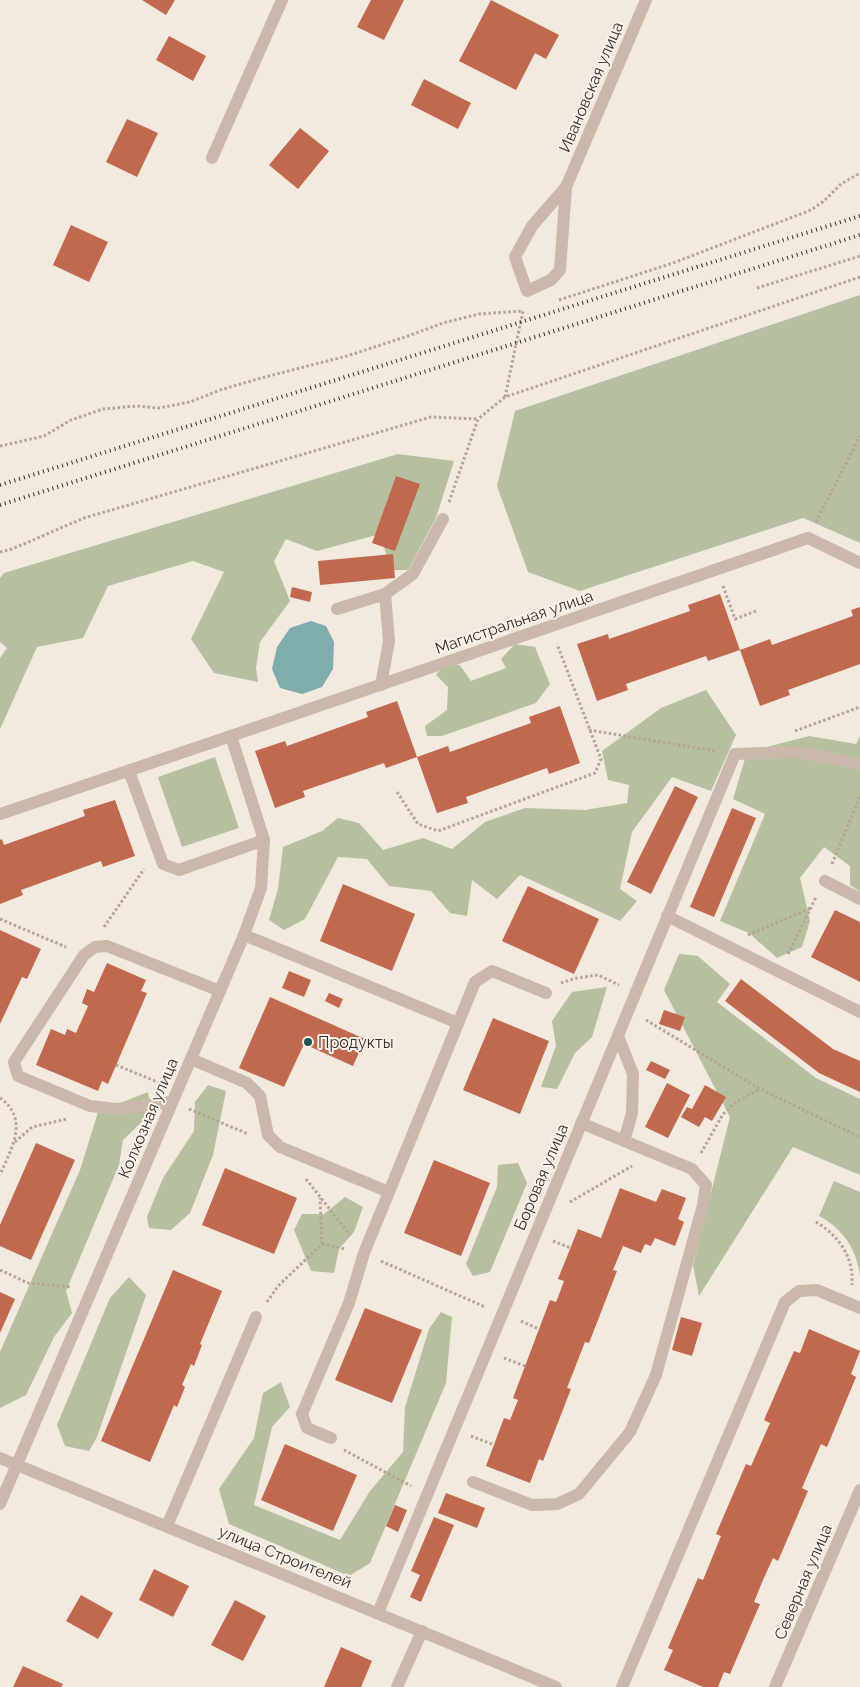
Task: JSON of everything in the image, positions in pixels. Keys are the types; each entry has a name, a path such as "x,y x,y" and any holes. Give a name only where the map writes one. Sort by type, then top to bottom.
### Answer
{"street":[{"path":"212,158 282,0"},
{"name":"Ивановская улица","path":"566,186 646,0"},
{"path":"566,186 560,270 551,280 527,291 514,257 532,226 566,186"},
{"path":"336,609 385,594 413,574 443,519"},
{"path":"808,538 860,563"},
{"name":"Магистральная улица","path":"0,814 808,538"},
{"path":"382,685 389,641 385,594"},
{"name":"Колхозная улица","path":"0,1504 244,935 261,888 264,840 231,736"},
{"path":"735,754 798,752 860,764"},
{"name":"Боровая улица","path":"378,1613 735,754"},
{"path":"129,771 163,864 179,870 264,840"},
{"path":"825,881 860,899"},
{"path":"667,916 860,1012"},
{"path":"244,935 458,1024"},
{"path":"175,1096 117,1109 90,1106 18,1076 14,1062 84,955 95,947 107,946 220,991"},
{"path":"331,1438 307,1428 302,1414 349,1303 364,1253 475,982 492,971 546,993"},
{"path":"618,1036 633,1074 632,1113 624,1141"},
{"path":"191,1059 247,1083 260,1096 268,1134 280,1147 389,1192"},
{"path":"473,1482 532,1505 557,1504 579,1494 630,1432 656,1375 703,1205 706,1185 692,1169 581,1123"},
{"path":"622,1687 785,1302 799,1291 817,1290 854,1306"},
{"path":"167,1526 256,1317"},
{"name":"улица Строителей","path":"0,1458 556,1687"},
{"name":"Северная улица","path":"775,1687 860,1490"},
{"path":"397,1687 422,1631"}],"path":[{"path":"551,302 673,263 811,210 824,201 841,184 860,173"},
{"path":"757,288 860,256"},
{"path":"443,519 478,419 505,397 860,277"},
{"path":"505,397 527,291"},
{"path":"0,446 44,436 71,420 103,409 137,406 159,408 190,402 220,390 347,356 443,323 479,314 523,311 532,308"},
{"path":"0,552 12,549 84,518 431,417 478,419"},
{"path":"808,538 860,436"},
{"path":"717,570 735,618 756,610"},
{"path":"397,792 418,824 438,831 595,773 600,759 550,627"},
{"path":"590,730 735,754"},
{"path":"0,919 84,955 158,849"},
{"path":"725,946 811,908"},
{"path":"546,993 559,984 577,978 598,975 635,993"},
{"path":"628,1010 760,1089 860,1137"},
{"path":"116,1064 175,1096 280,1147"},
{"path":"692,1169 723,1114 736,1102 760,1089"},
{"path":"0,1098 8,1104 16,1120 14,1142 0,1175"},
{"path":"14,1142 32,1127 72,1118 90,1106"},
{"path":"542,1219 655,1153"},
{"path":"303,1176 364,1253 502,1314"},
{"path":"256,1317 278,1286 322,1244 320,1197"},
{"path":"816,1222 835,1236 848,1256 854,1306"},
{"path":"558,1243 571,1248"},
{"path":"0,1270 28,1283 73,1287 94,1283"},
{"path":"527,1324 539,1329"},
{"path":"512,1361 525,1366"},
{"path":"331,1438 346,1453 427,1494"},
{"path":"481,1440 494,1445"}],"green space":[{"path":"860,295 860,543 803,518 580,591 528,572 497,486 515,411"},
{"path":"398,454 454,461 436,518 408,570 391,570 380,534 317,551 286,539 274,561 290,601 260,642 256,668 258,682 214,673 191,639 224,572 193,561 108,586 83,638 37,647 0,729 0,658 7,648 0,642 0,578 4,573"},
{"path":"515,644 535,647 550,684 536,703 442,736 427,736 425,726 447,710 448,687 436,675 444,665 460,665 471,681 506,668 501,659"},
{"path":"706,690 736,735 711,791 672,777 632,832 620,889 637,901 620,921 520,875 497,899 472,880 467,916 450,913 431,891 389,886 367,859 338,857 305,919 284,930 269,920 278,889 283,847 322,831 338,818 359,823 383,850 423,838 452,849 485,822 525,808 585,810 627,803 629,785 608,780 602,751 661,708"},
{"path":"809,736 856,744 860,736 860,892 850,885 850,866 824,847 800,878 810,921 802,947 777,958 749,933 720,921 765,814 733,799 747,752"},
{"path":"215,757 239,828 182,847 158,777"},
{"path":"679,954 698,956 730,984 717,1002 816,1078 860,1099 860,1175 793,1147 699,1296 693,1265 730,1117 664,990"},
{"path":"607,987 592,1037 575,1053 557,1089 541,1087 556,1046 552,1021 572,992"},
{"path":"208,1085 226,1091 213,1155 190,1213 171,1230 149,1228 147,1217 163,1178 194,1131 195,1102"},
{"path":"148,1092 151,1113 123,1140 119,1165 66,1291 72,1313 54,1337 26,1395 0,1408 0,1352 80,1170 98,1112"},
{"path":"518,1163 527,1183 490,1272 473,1276 466,1264 497,1187 498,1165"},
{"path":"834,1181 860,1192 860,1277 856,1257 847,1241 835,1227 819,1216"},
{"path":"345,1197 363,1207 354,1232 339,1249 334,1273 311,1271 294,1230 302,1214 324,1214"},
{"path":"129,1277 146,1295 97,1437 89,1451 65,1446 57,1425 110,1298"},
{"path":"441,1312 452,1317 446,1383 370,1563 349,1576 229,1524 219,1489 254,1438 263,1393 281,1382 290,1407 272,1427 254,1505 340,1540 370,1491 403,1452 405,1407 429,1329"}],"water":[{"path":"311,621 326,626 334,642 333,669 322,687 302,694 280,688 272,669 277,647 290,628"}],"building":[{"path":"142,0 175,0 166,15"},
{"path":"371,0 404,0 384,40 357,27"},
{"path":"491,0 559,35 546,59 535,53 516,90 459,61"},
{"path":"169,36 206,56 193,81 156,60"},
{"path":"424,79 471,103 458,129 411,105"},
{"path":"127,119 158,133 137,177 106,162"},
{"path":"300,128 329,151 298,189 269,165"},
{"path":"71,225 108,242 89,282 53,265"},
{"path":"396,476 420,484 395,551 372,543"},
{"path":"393,554 395,578 320,585 318,561"},
{"path":"292,587 312,592 310,602 290,597"},
{"path":"720,594 740,650 708,661 706,656 626,684 628,690 597,701 577,644 608,634 609,639 690,611 688,605"},
{"path":"860,607 860,664 788,690 790,695 760,706 740,650 770,639 772,645 853,616 851,610"},
{"path":"397,701 417,757 386,768 384,763 303,791 305,797 275,808 255,751 285,741 287,746 368,717 366,712"},
{"path":"560,706 580,763 549,774 547,768 466,797 468,803 437,813 417,757 448,746 450,752 531,723 529,717"},
{"path":"675,786 698,797 651,894 627,882"},
{"path":"115,800 135,856 103,867 101,861 21,890 23,895 0,904 0,840 2,839 4,845 85,816 83,810"},
{"path":"732,808 756,818 714,917 690,907"},
{"path":"343,884 415,914 392,971 320,941"},
{"path":"528,886 599,919 574,974 502,941"},
{"path":"835,910 860,922 860,982 811,957"},
{"path":"0,930 41,949 27,979 22,977 0,1024"},
{"path":"107,963 146,980 141,991 147,993 108,1084 102,1081 98,1091 36,1065 51,1029 65,1035 67,1029 76,1033 88,1006 82,1003 87,989 94,992"},
{"path":"289,971 311,980 304,997 282,988"},
{"path":"741,979 833,1049 860,1061 860,1092 819,1073 725,1001"},
{"path":"329,993 343,999 339,1008 325,1001"},
{"name":"Продукты","path":"270,997 365,1039 353,1066 304,1044 284,1087 239,1068"},
{"path":"664,1010 685,1017 680,1031 659,1024"},
{"path":"493,1018 549,1041 520,1114 463,1090"},
{"path":"651,1061 670,1070 665,1079 646,1070"},
{"path":"667,1083 690,1095 668,1138 645,1127"},
{"path":"705,1085 726,1097 712,1121 705,1117 699,1127 681,1117 687,1107 692,1109"},
{"path":"36,1143 75,1160 31,1260 0,1246 0,1225"},
{"path":"434,1160 490,1183 461,1256 404,1233"},
{"path":"225,1168 297,1198 274,1254 202,1225"},
{"path":"620,1188 656,1202 662,1189 686,1198 678,1219 684,1222 675,1246 655,1238 651,1246 645,1244 641,1253 623,1246 613,1270 617,1271 589,1343 585,1342 567,1388 571,1389 543,1461 539,1459 530,1483 486,1466 504,1418 510,1420 518,1400 513,1398 550,1300 556,1302 560,1292 564,1281 558,1279 578,1229 601,1238"},
{"path":"173,1270 222,1291 200,1344 202,1345 194,1366 191,1364 182,1385 185,1387 177,1407 174,1405 150,1462 101,1441"},
{"path":"0,1292 15,1299 0,1333"},
{"path":"365,1308 422,1330 392,1403 335,1380"},
{"path":"681,1317 702,1323 692,1356 672,1350"},
{"path":"809,1329 860,1351 851,1374 856,1377 827,1447 821,1444 802,1488 808,1491 778,1561 773,1558 763,1580 754,1602 760,1604 730,1674 724,1672 718,1687 703,1687 664,1670 673,1650 668,1648 698,1578 703,1580 721,1536 716,1534 746,1464 751,1466 770,1423 764,1420 794,1351 800,1353"},
{"path":"285,1444 357,1475 333,1531 261,1500"},
{"path":"446,1493 485,1508 477,1528 438,1513"},
{"path":"395,1505 407,1510 398,1532 386,1526"},
{"path":"434,1517 454,1525 421,1602 410,1597 420,1575 411,1571"},
{"path":"154,1569 189,1586 173,1617 139,1600"},
{"path":"81,1595 113,1613 98,1639 66,1621"},
{"path":"235,1600 266,1616 243,1661 211,1645"},
{"path":"341,1647 372,1661 361,1687 324,1687"},
{"path":"23,1666 63,1684 61,1687 13,1687"}],"railway":[{"path":"0,485 860,216"},
{"path":"0,505 860,235"}],"place":[{"name":"Продукты","path":"308,1042"}]}
